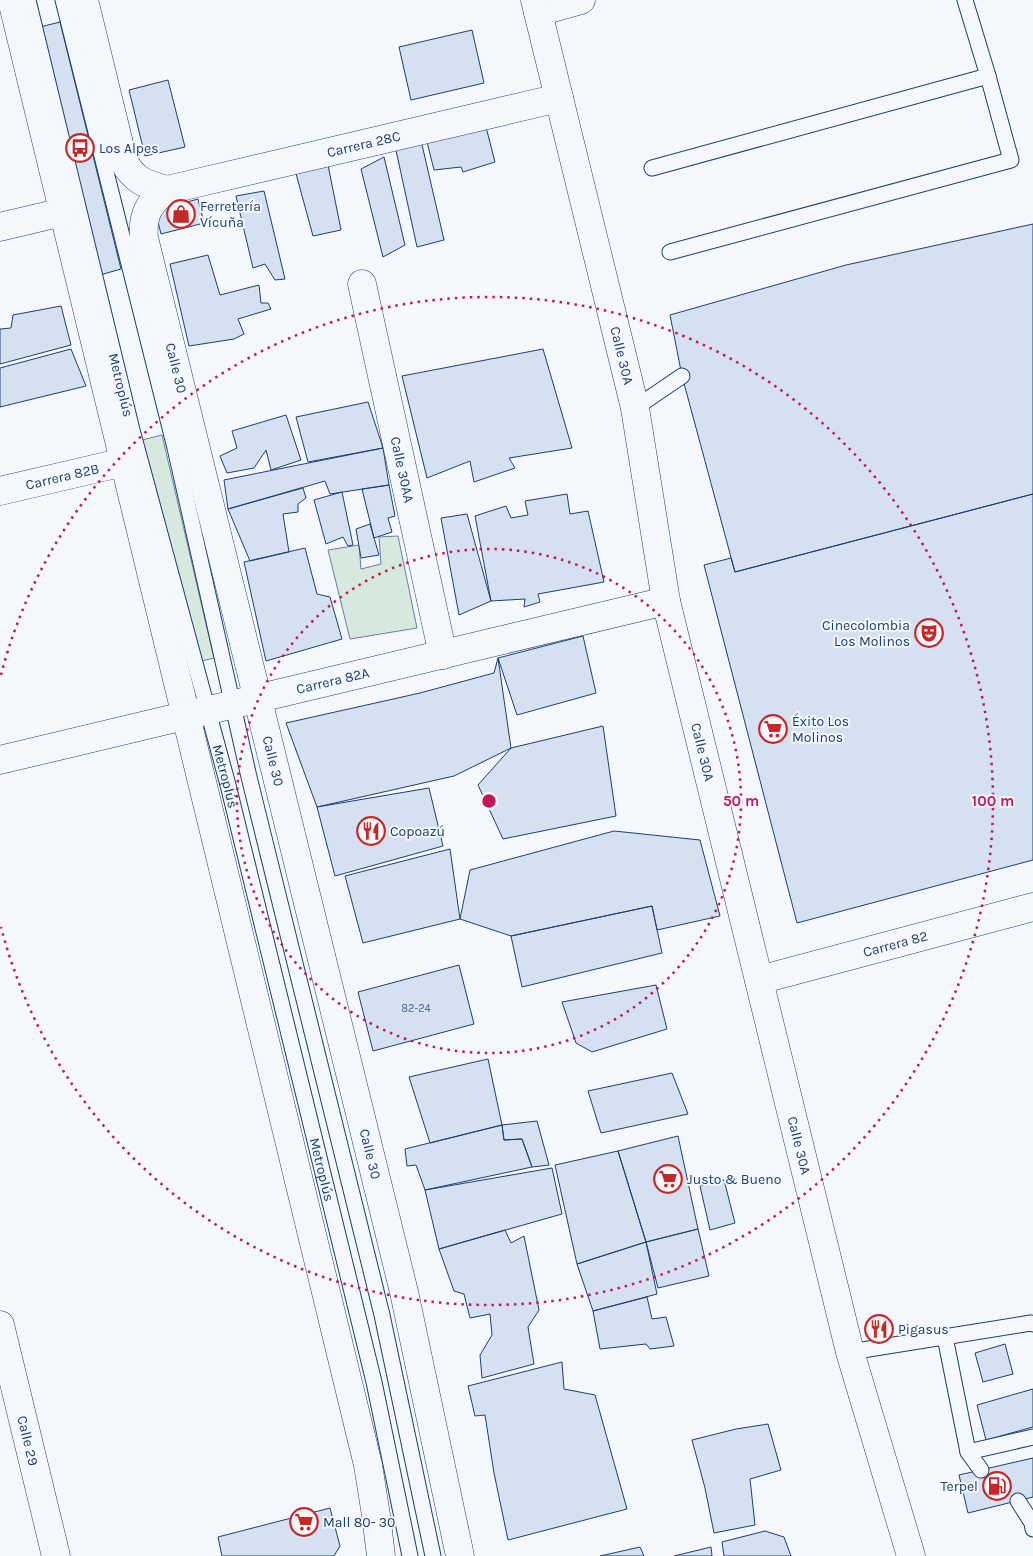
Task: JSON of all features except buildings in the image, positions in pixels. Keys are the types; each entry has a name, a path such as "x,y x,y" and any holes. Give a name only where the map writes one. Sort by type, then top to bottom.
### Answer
{"street":[{"name":"Calle 30","path":"12,0 124,462 221,708 404,1292 460,1556"},
{"path":"84,0 123,160 129,172 138,180 149,186 167,190"},
{"path":"536,6 581,0"},
{"name":"Calle 30A","path":"536,6 635,408 666,602 850,1352 910,1556"},
{"name":"Carrera 28C","path":"167,190 559,98"},
{"name":"Calle 30","path":"167,190 151,203 145,215 143,226 144,238 221,708 365,1455 376,1515 380,1556"},
{"path":"0,227 63,212"},
{"name":"Calle 30AA","path":"362,284 443,655"},
{"name":"Carrera 82B","path":"0,491 124,462"},
{"name":"Carrera 82A","path":"0,760 666,602"},
{"name":"Carrera 82","path":"759,980 1033,907"},
{"name":"Calle 29","path":"0,1325 56,1556"}],"lane":[{"name":"Metroplús","path":"28,0 132,430 221,708 382,1315 433,1556"},
{"name":"Metroplús","path":"63,0 175,448 221,708 228,785 374,1382 410,1556"},
{"path":"670,252 1011,160 965,0"},
{"path":"652,168 988,76"},
{"path":"635,408 682,376"},
{"path":"850,1352 1033,1324"},
{"path":"945,1338 968,1452 981,1470"},
{"path":"968,1452 1033,1437"},
{"path":"1018,1500 1032,1525"}],"shaded area":[{"path":"162,435 214,658 202,661 142,440"},
{"path":"398,536 417,628 350,639 328,550 359,545 361,569 381,564 379,537"}],"place":[{"name":"Los Alpes","path":"80,148"},
{"name":"Ferretería Vícuña","path":"181,214"},
{"name":"Cinecolombia Los Molinos","path":"929,633"},
{"name":"Éxito Los Molinos","path":"773,729"},
{"name":"Copoazú","path":"371,831"},
{"name":"Justo & Bueno","path":"668,1179"},
{"name":"Pigasus","path":"879,1329"},
{"name":"Terpel","path":"997,1486"},
{"name":"Mall 80- 30","path":"304,1522"}]}
